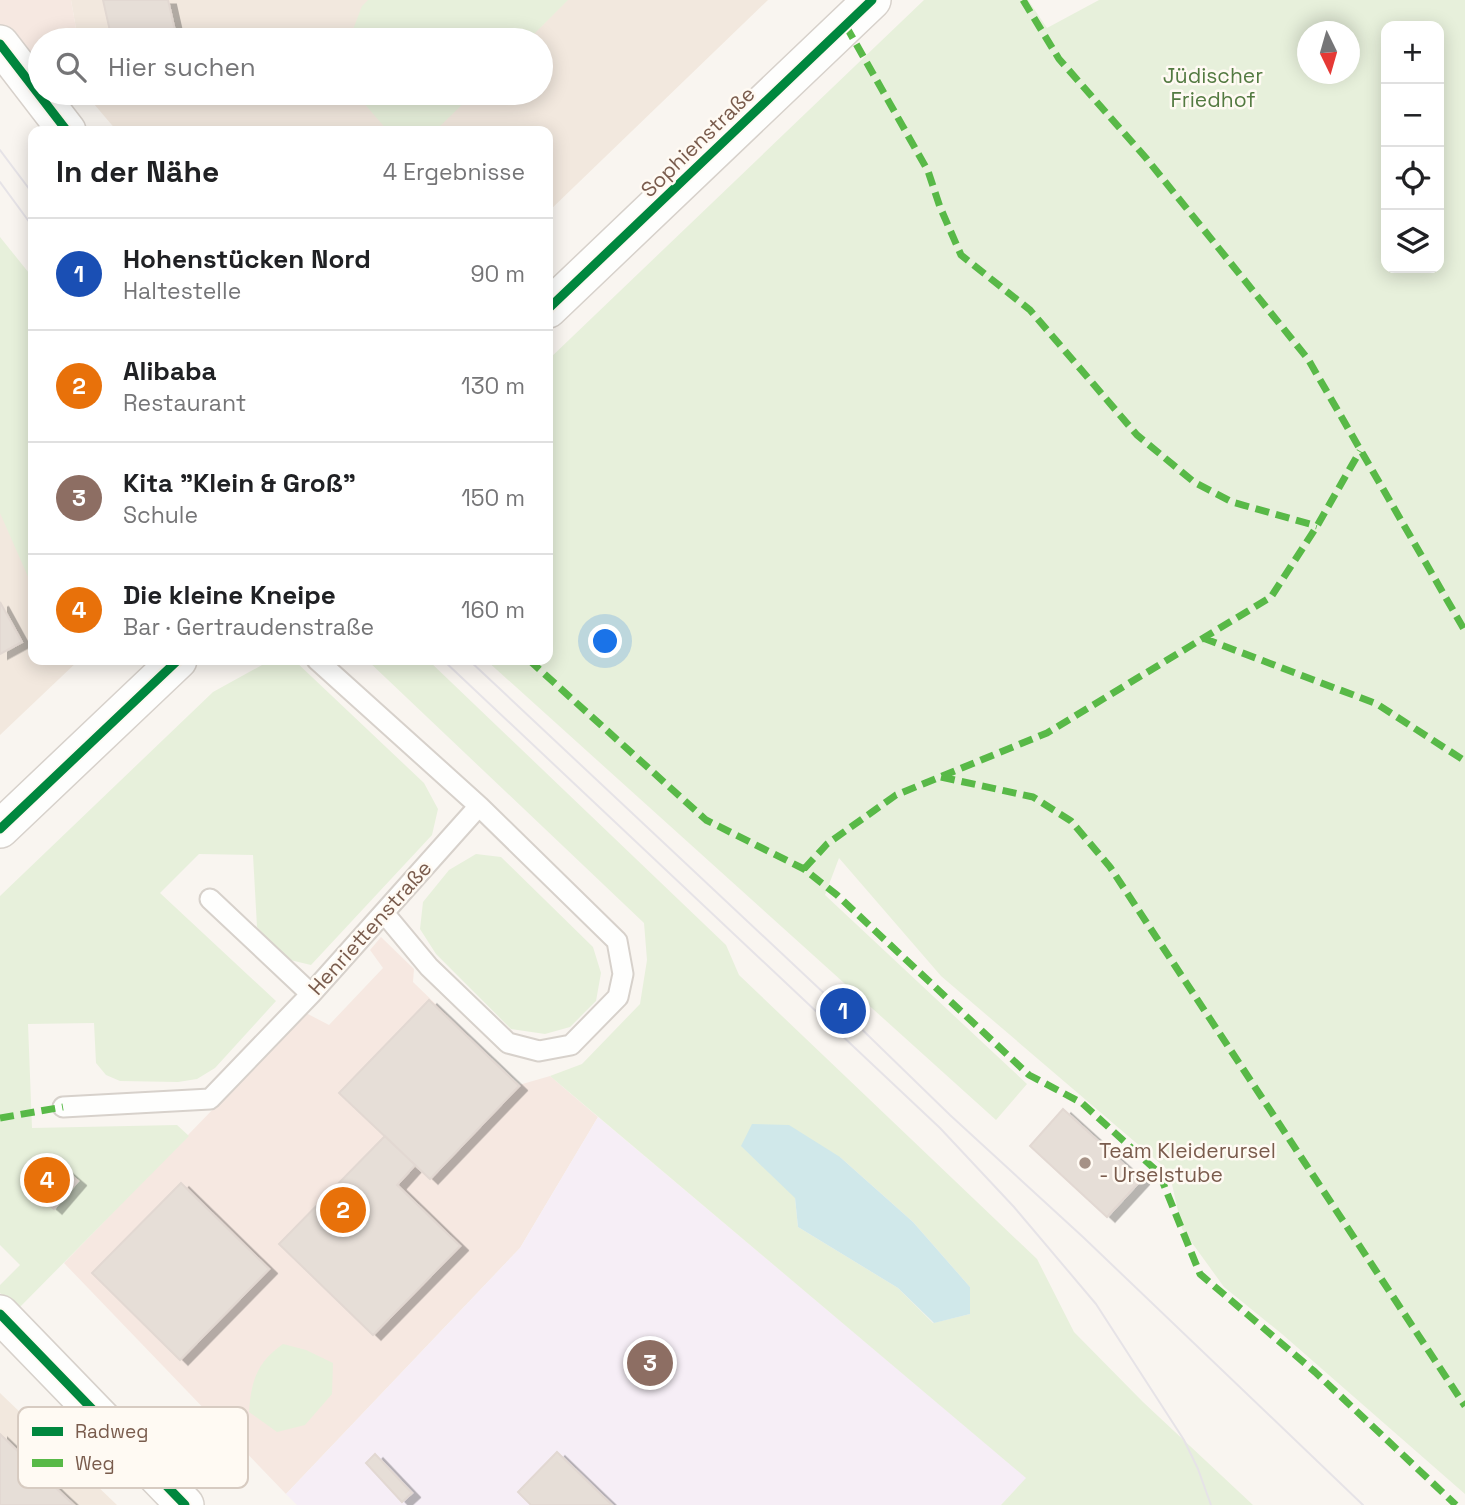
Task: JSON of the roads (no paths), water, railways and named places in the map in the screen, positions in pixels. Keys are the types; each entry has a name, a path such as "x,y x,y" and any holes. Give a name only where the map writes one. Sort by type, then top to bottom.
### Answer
{"street":[{"name":"Sophienstraße","path":"553,304 866,2"},
{"path":"0,44 28,80"},
{"path":"47,105 63,126"},
{"path":"0,829 173,665"},
{"path":"0,1314 90,1407"},
{"path":"169,1488 185,1505"}],"lane":[{"path":"323,665 479,806 617,941 623,974 618,997 571,1045 539,1051 508,1043 429,967 384,913"},
{"name":"Henriettenstraße","path":"63,1107 210,1100 311,994 479,806"},
{"path":"210,899 311,994"}],"water":[{"path":"752,1124 789,1125 840,1157 913,1222 970,1287 970,1314 934,1323 898,1288 798,1227 795,1198 741,1146"}],"tram line":[{"path":"0,150 28,187"},
{"path":"0,182 28,220"},
{"path":"448,665 940,1128 1014,1207 1096,1304 1184,1440 1211,1505"},
{"path":"474,665 950,1115 1083,1237 1363,1505"}],"place":[{"name":"Hohenstücken Nord","path":"843,1011"},
{"name":"Team Kleiderursel - Urselstube","path":"1085,1163"},
{"name":"Die kleine Kneipe","path":"47,1180"},
{"name":"Alibaba","path":"343,1210"},
{"name":"Kita \"Klein & Groß\"","path":"650,1363"}],"park label":[{"name":"Jüdischer Friedhof","path":"1213,88"}]}
